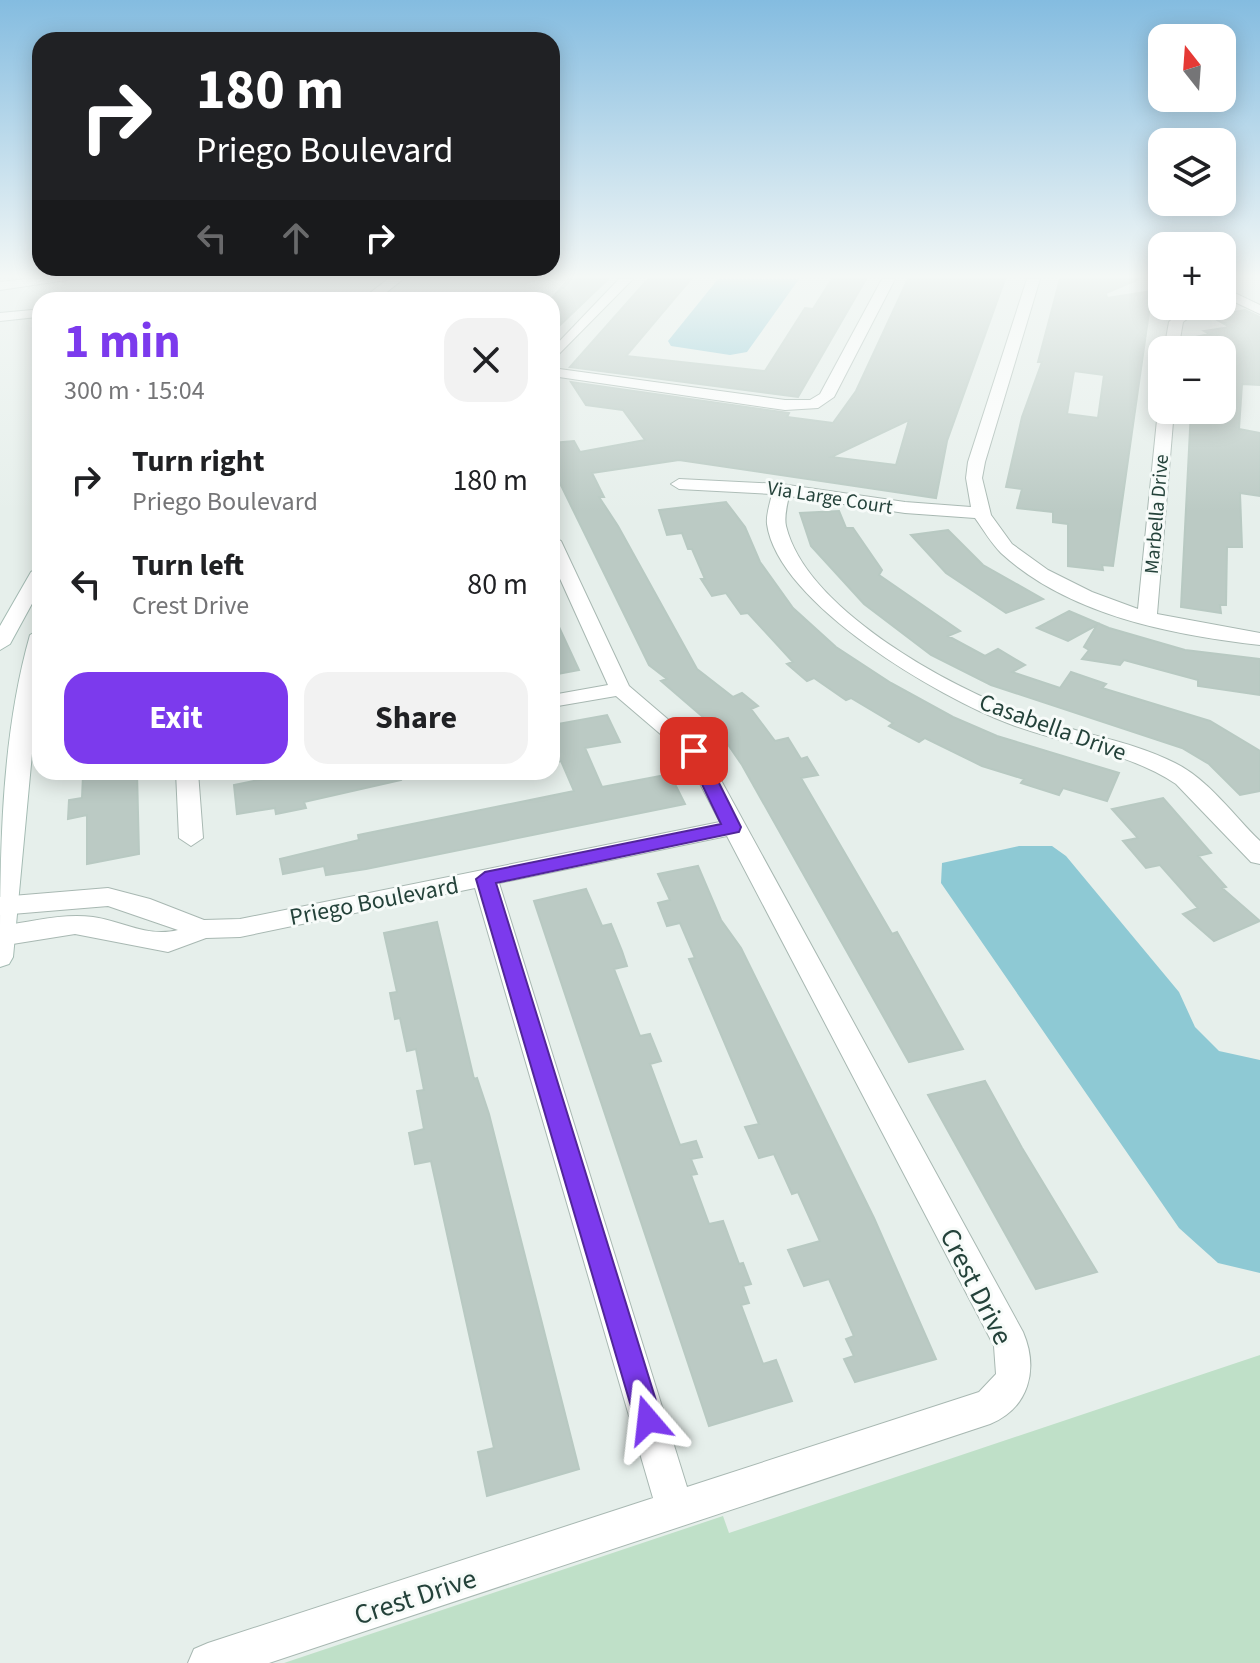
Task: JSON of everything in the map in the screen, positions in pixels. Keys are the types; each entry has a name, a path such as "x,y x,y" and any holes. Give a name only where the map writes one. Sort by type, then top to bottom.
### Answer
{"street":[{"path":"560,373 785,405 813,405 826,397 848,357"},
{"path":"1009,357 976,462 974,479 981,513 1006,546 1030,566 1081,593 1147,618 1174,626 1260,639"},
{"name":"Marbella Drive","path":"1147,618 1165,424"},
{"name":"Via Large Court","path":"679,484 740,483 918,511 981,513"},
{"name":"Casabella Drive","path":"781,489 772,506 777,532 788,555 833,608 872,641 923,673 1012,717 1169,769 1184,779 1260,856"},
{"name":"Crest Drive","path":"208,1663 990,1406 1014,1380 1011,1344 694,751 620,689 560,576"},
{"path":"0,644 32,586"},
{"path":"0,943 26,680 32,661"},
{"path":"560,700 620,689"},
{"path":"187,780 191,838"},
{"name":"Priego Boulevard","path":"2,906 108,897 141,905 202,929 240,928 732,827"},
{"path":"485,879 675,1510"},
{"name":"Priego Boulevard","path":"0,943 73,925 100,927 160,944 181,942 202,929"}],"green space":[{"path":"1260,1355 1260,1663 284,1663 723,1516 729,1533"}],"water":[{"path":"1019,846 1052,846 1066,856 1179,992 1195,1027 1219,1051 1260,1060 1260,1273 1218,1263 1179,1228 941,883 942,863"}],"building":[{"path":"579,357 632,357 765,371 774,357 821,357 798,397 570,367"},
{"path":"872,357 977,357 947,441 936,498 679,460 592,473 604,497 599,497 697,669 733,697 742,693 758,706 751,709 775,741 788,738 801,759 807,757 818,775 801,778 892,934 897,932 963,1049 909,1062 742,765 718,730 661,681 667,679 649,665 560,483 560,442 574,441 580,452 645,440 623,410 586,405 571,382 789,413 787,417 833,423 856,391","holes":["909,420 896,465 831,457"]},
{"path":"1039,357 1143,357 1113,566 1102,565 1103,570 1068,566 1068,524 1053,522 1053,512 1017,508 1022,489 1006,487 1022,417 1042,362 1038,362","holes":["1074,371 1104,375 1098,418 1067,414"]},
{"path":"1236,357 1260,357 1260,385 1242,384 1239,429 1260,433 1260,496 1240,493 1242,547 1227,547 1226,605 1220,605 1221,613 1181,607 1190,424 1236,424"},
{"path":"726,502 745,527 760,562 793,608 836,647 891,683 953,717 997,736 1119,773 1107,801 1063,788 1059,795 1021,783 1024,779 982,766 925,738 919,742 889,726 893,723 851,698 846,700 814,678 807,681 787,664 793,662 748,613 741,614 726,593 712,596 701,579 705,579 692,549 688,549 682,533 667,535 659,510"},
{"path":"839,511 846,528 853,528 882,570 879,575 960,631 948,636 985,656 998,649 1025,665 1012,672 1060,688 1071,672 1106,684 1102,688 1210,721 1260,751 1260,791 1240,795 1209,764 1182,748 991,685 931,655 864,604 811,546 800,513"},
{"path":"948,530 983,565 1043,599 1006,613 946,573 911,535"},
{"path":"1069,611 1109,628 1185,650 1260,659 1260,695 1198,686 1198,680 1124,660 1120,665 1082,659 1089,650 1084,647 1097,625 1068,641 1037,628"},
{"path":"560,629 579,670 560,674"},
{"path":"607,715 620,742 585,748 602,787 670,774 685,804 366,869 326,875 324,866 283,874 280,859 359,840 358,835 574,791 560,761 560,724"},
{"path":"83,780 137,780 139,854 87,864 87,815 68,819 69,800 82,798"},
{"path":"258,780 401,780 304,802 306,808 276,814 275,808 237,814 234,785"},
{"path":"1163,798 1211,853 1198,856 1226,887 1222,888 1260,921 1214,941 1183,914 1198,908 1160,865 1146,868 1123,841 1138,838 1112,809"},
{"path":"698,866 721,920 741,948 874,1218 936,1359 855,1382 844,1359 854,1356 846,1339 854,1336 829,1279 804,1286 788,1250 820,1241 798,1192 792,1194 774,1154 759,1158 745,1127 759,1124 689,959 695,958 680,923 667,926 658,903 670,900 658,874"},
{"path":"586,889 602,926 611,924 622,951 627,966 614,969 640,1036 650,1034 661,1061 650,1064 680,1145 696,1141 702,1157 691,1159 697,1174 691,1175 709,1224 723,1221 739,1264 743,1263 751,1284 743,1286 749,1303 741,1305 763,1364 776,1360 792,1401 709,1426 534,901"},
{"path":"437,922 474,1079 477,1078 489,1114 579,1469 487,1496 478,1452 494,1448 431,1161 415,1164 409,1133 424,1129 417,1091 424,1090 416,1049 407,1051 400,1018 395,1019 390,993 397,992 384,933"},
{"path":"985,1081 1097,1272 1036,1289 928,1095"}],"route":[{"path":"648,1420 485,879 732,827 694,751"}]}
